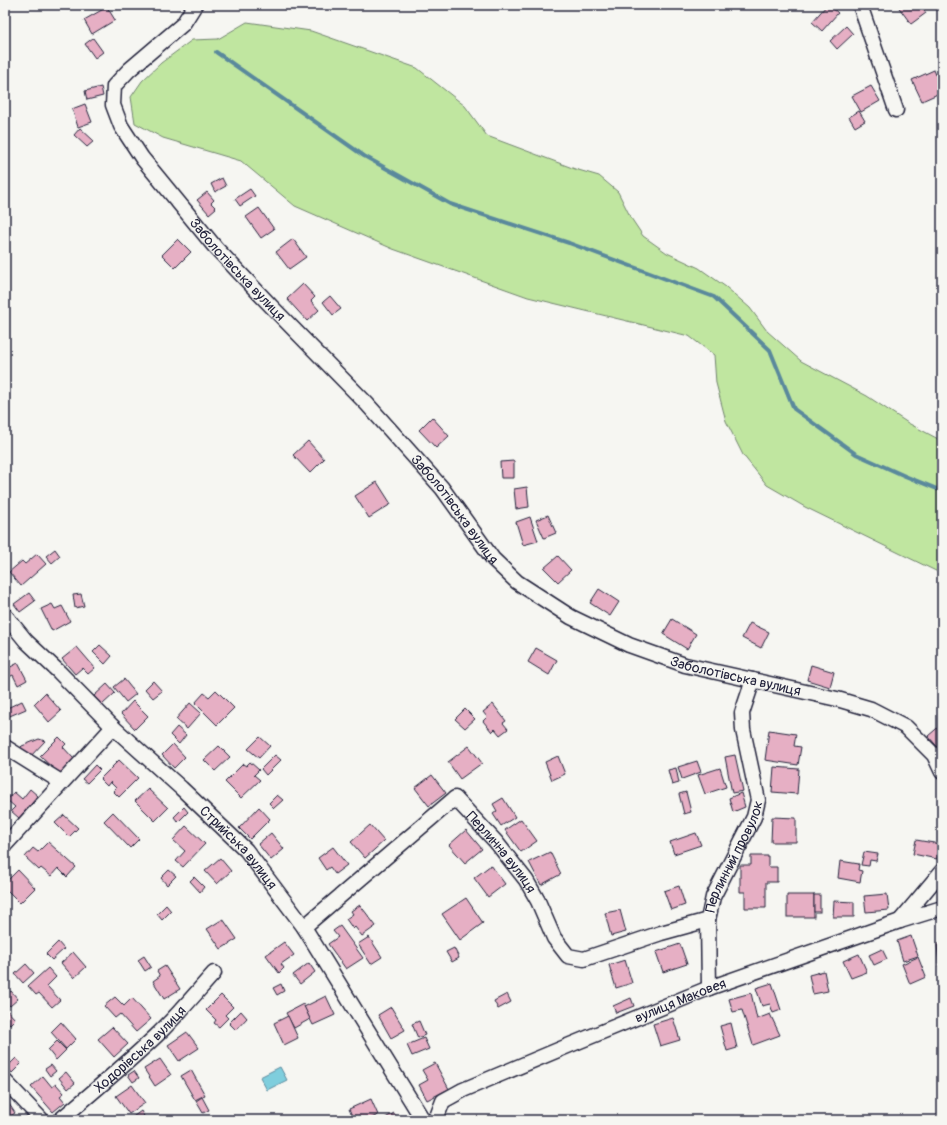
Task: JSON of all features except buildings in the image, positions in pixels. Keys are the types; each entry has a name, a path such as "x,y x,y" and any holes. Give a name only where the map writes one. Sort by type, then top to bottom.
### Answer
{"street":[{"name":"Заболотівська вулиця","path":"195,5 183,24 129,70 114,86 114,105 121,126 142,158 215,247 367,404 442,488 493,559 518,582 571,617 629,645 685,665 871,708 906,727 934,755 942,772"},
{"path":"860,5 896,110"},
{"name":"Стрийська вулиця","path":"5,615 26,641 113,727 181,788 246,850 304,927 423,1120"},
{"name":"Перлинний провулок","path":"709,988 708,920 713,897 754,817 758,800 743,730 742,713 753,680"},
{"path":"5,845 61,782 113,727"},
{"path":"5,747 61,782"},
{"name":"Перлинна вулиця","path":"304,927 455,798 496,842 526,880 538,901 554,938 568,956 584,959 661,933 708,920"},
{"path":"900,921 942,871"},
{"name":"вулиця Маковея","path":"438,1120 438,1114 443,1101 463,1090 709,988 900,921 942,908"},
{"name":"Ходорівська вулиця","path":"60,1120 157,1035 214,973"},
{"path":"5,1081 42,1120"}],"green space":[{"path":"247,22 311,31 417,68 465,106 487,136 575,169 599,176 618,192 631,218 643,236 667,253 699,268 726,287 750,308 767,331 801,361 867,396 908,423 942,441 942,574 805,507 767,485 743,455 726,421 716,383 714,355 689,336 528,297 393,249 295,206 241,161 163,138 135,123 131,97 142,81 161,63 192,40 218,39"}],"water":[{"path":"280,1067 287,1080 267,1090 260,1077"}],"waterway":[{"path":"216,52 364,156 450,204 569,243 714,297 770,350 794,409 856,454 942,491"}]}
